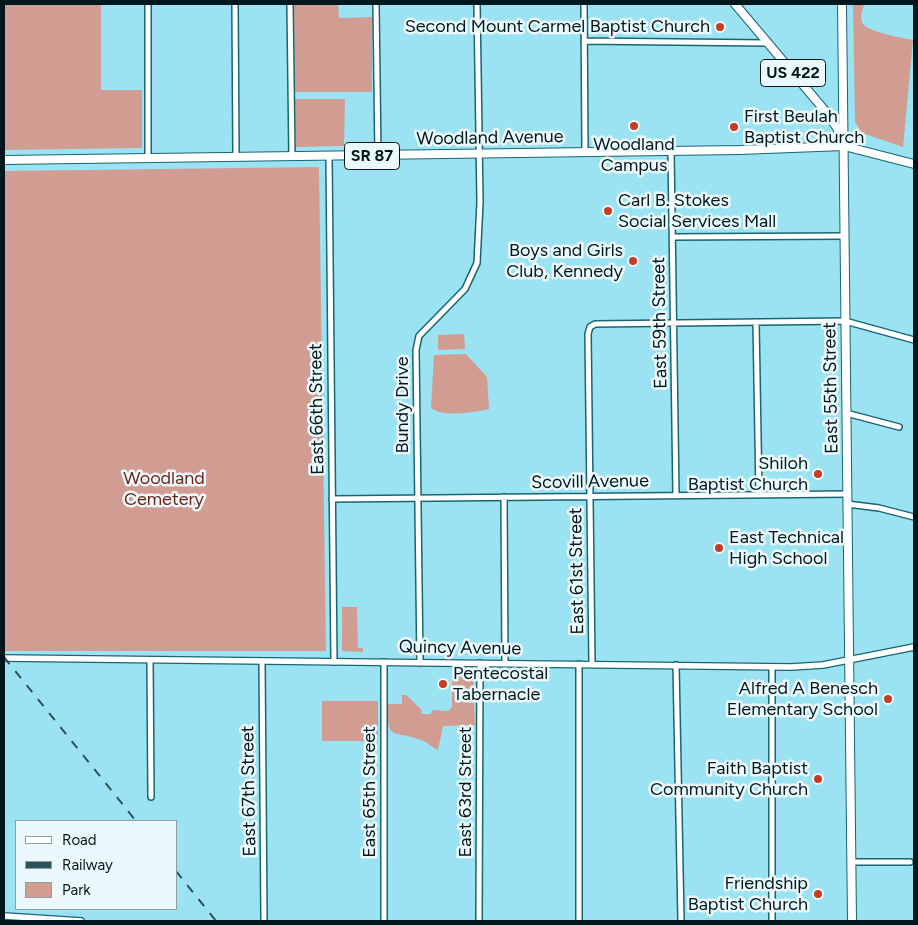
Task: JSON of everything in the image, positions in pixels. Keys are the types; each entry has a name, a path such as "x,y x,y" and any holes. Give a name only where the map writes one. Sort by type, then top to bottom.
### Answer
{"main road":[{"name":"US 422","path":"735,4 826,112 837,128 844,146"},
{"name":"East 55th Street","path":"842,4 852,921"},
{"name":"Woodland Avenue","path":"4,160 329,157 844,146 914,164"}],"street":[{"path":"148,4 148,158"},
{"path":"235,4 236,157"},
{"path":"290,4 292,157"},
{"path":"376,4 378,156"},
{"path":"477,4 479,154"},
{"path":"584,4 585,151"},
{"path":"584,41 768,43"},
{"name":"East 59th Street","path":"671,150 676,495"},
{"name":"Bundy Drive","path":"420,663 416,350 419,336 465,289 477,263 480,226 479,154"},
{"name":"East 66th Street","path":"329,157 334,662"},
{"path":"673,237 844,236"},
{"path":"673,322 845,321 914,340"},
{"name":"East 61st Street","path":"592,664 588,334 590,327 595,324 673,322"},
{"path":"756,322 759,494"},
{"path":"846,413 899,426"},
{"name":"Scovill Avenue","path":"332,500 847,494"},
{"path":"504,497 505,663"},
{"path":"847,504 879,508 914,517"},
{"name":"Quincy Avenue","path":"4,658 807,667 914,647"},
{"path":"150,660 151,797"},
{"name":"East 67th Street","path":"262,661 264,921"},
{"name":"East 65th Street","path":"384,662 384,921"},
{"name":"East 63rd Street","path":"479,921 480,663"},
{"path":"579,664 579,921"},
{"path":"676,665 681,921"},
{"path":"772,667 772,921"},
{"path":"851,862 910,862"},
{"path":"4,916 81,921"}],"green space":[{"path":"4,4 101,4 101,90 142,90 142,148 4,150"},
{"path":"294,4 338,4 339,18 372,17 372,92 295,92"},
{"path":"853,4 864,4 861,19 866,27 913,40 903,147 862,133 855,122"},
{"path":"295,99 345,99 344,146 296,147"},
{"name":"Woodland Cemetery","path":"319,167 326,651 5,651 4,171"},
{"path":"464,334 465,349 438,350 438,335"},
{"path":"466,354 487,377 489,409 451,414 436,411 431,408 434,355"},
{"path":"342,607 357,607 358,648 363,648 363,652 342,651"},
{"path":"452,674 473,674 475,725 443,726 438,750 423,741 398,734 391,730 387,704 402,704 402,695 406,695 421,709 422,714 431,714 432,710 448,711 452,707"},
{"path":"322,701 378,701 378,741 322,741"}],"railway":[{"path":"4,657 135,820"},
{"path":"178,874 216,921"}],"place":[{"name":"Second Mount Carmel Baptist Church","path":"720,27"},
{"name":"Woodland Campus","path":"634,126"},
{"name":"First Beulah Baptist Church","path":"734,127"},
{"name":"Carl B. Stokes Social Services Mall","path":"608,211"},
{"name":"Boys and Girls Club, Kennedy","path":"633,261"},
{"name":"Shiloh Baptist Church","path":"818,474"},
{"name":"East Technical High School","path":"719,548"},
{"name":"Pentecostal Tabernacle","path":"443,684"},
{"name":"Alfred A Benesch Elementary School","path":"888,699"},
{"name":"Faith Baptist Community Church","path":"818,779"},
{"name":"Friendship Baptist Church","path":"818,894"}]}
